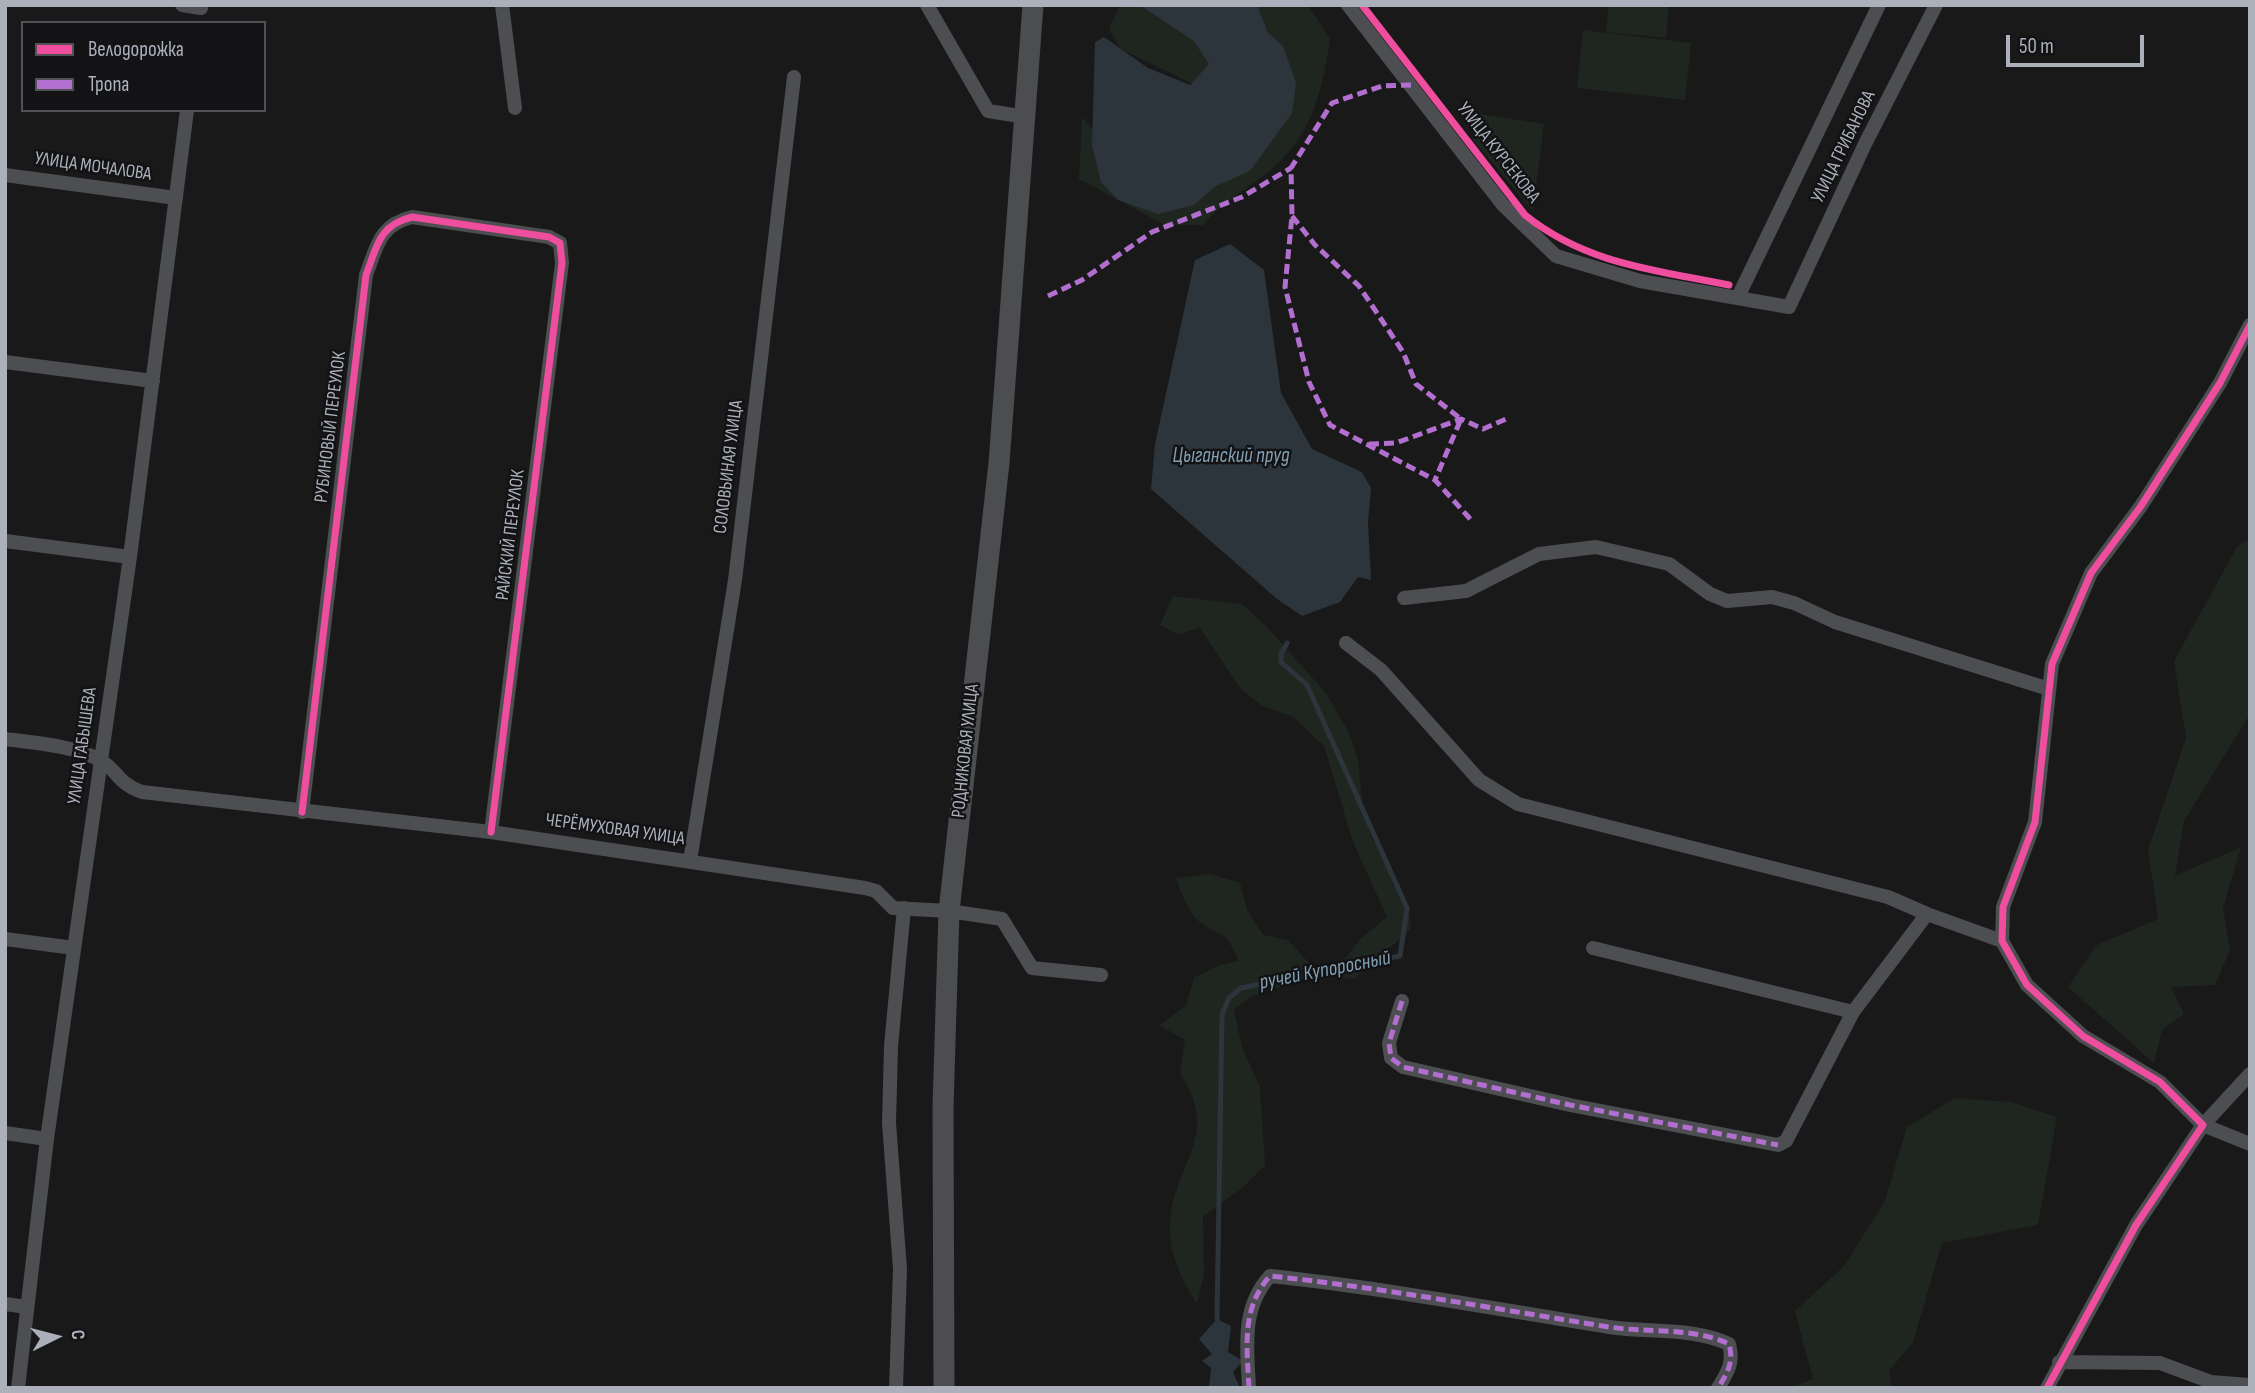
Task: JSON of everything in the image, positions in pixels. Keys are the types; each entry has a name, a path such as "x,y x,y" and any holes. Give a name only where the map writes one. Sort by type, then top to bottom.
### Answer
{"main road":[{"name":"РОДНИКОВАЯ УЛИЦА","path":"944,1388 943,1108 949,911 999,463 1033,5"}],"street":[{"path":"182,5 200,12"},
{"path":"502,5 515,108"},
{"path":"927,5 988,111 1026,117"},
{"name":"УЛИЦА КУРСЕКОВА","path":"1348,5 1503,205 1556,256 1640,281 1789,307"},
{"name":"УЛИЦА ГРИБАНОВА","path":"1738,297 1879,5"},
{"name":"УЛИЦА ГРИБАНОВА","path":"1789,307 1865,144 1936,5"},
{"name":"СОЛОВЬИНАЯ УЛИЦА","path":"690,860 735,580 794,77"},
{"name":"УЛИЦА ГАБЫШЕВА","path":"18,1388 47,1139 130,557 187,112"},
{"name":"УЛИЦА МОЧАЛОВА","path":"5,174 176,198"},
{"name":"РУБИНОВЫЙ ПЕРЕУЛОК","path":"302,812 366,275 383,232 399,220 412,217 549,237 560,243"},
{"name":"РАЙСКИЙ ПЕРЕУЛОК","path":"491,832 562,263 560,243"},
{"path":"2250,325 2220,383 2141,506 2091,573 2052,664 2035,822 2003,907 2002,941 2027,985 2083,1036 2161,1082 2203,1125 2250,1144"},
{"path":"5,362 153,381"},
{"path":"5,541 130,557"},
{"path":"1405,598 1466,591 1539,554 1597,547 1670,564 1710,594 1727,601 1772,597 1794,603 1835,622 2049,689"},
{"path":"1346,643 1381,670 1479,780 1518,804 1888,897 2002,941"},
{"path":"5,739 51,744 100,760"},
{"name":"ЧЕРЁМУХОВАЯ УЛИЦА","path":"100,760 124,786 142,792 491,832 865,887 876,891 893,908 949,911 1002,919 1032,968 1101,975"},
{"path":"896,1388 900,1269 889,1124 891,1046 904,908"},
{"path":"1402,1002 1389,1043 1391,1058 1403,1067 1570,1105 1778,1144 1786,1141 1810,1100 1853,1012 1927,914"},
{"path":"5,939 74,948"},
{"path":"1593,948 1853,1012"},
{"path":"2047,1388 2136,1225 2203,1125 2250,1074"},
{"path":"5,1133 47,1139"},
{"path":"1249,1388 1247,1322 1258,1289 1270,1276 1357,1285 1612,1327 1714,1336 1730,1344 1732,1355 1729,1371 1718,1388"},
{"path":"5,1304 27,1307"},
{"path":"2059,1362 2160,1363 2211,1381 2250,1385"}],"shaded area":[{"path":"1120,5 1308,5 1330,39 1317,99 1303,132 1279,163 1223,205 1203,225 1165,225 1079,179 1082,117 1118,156 1199,87 1121,49 1109,29"},
{"path":"1609,5 1669,5 1666,38 1606,32"},
{"path":"1583,30 1691,43 1685,100 1577,88"},
{"path":"1480,114 1544,124 1533,211 1473,140"},
{"path":"2250,539 2250,714 2184,821 2175,876 2241,847 2223,908 2230,950 2215,985 2171,987 2184,1014 2162,1030 2154,1063 2068,987 2097,945 2158,919 2148,850 2186,738 2174,661 2237,547"},
{"path":"1173,596 1242,604 1267,627 1326,693 1349,733 1358,760 1362,801 1371,837 1386,857 1393,885 1408,904 1411,929 1354,979 1331,977 1360,939 1387,917 1353,842 1324,746 1293,717 1261,705 1240,688 1200,628 1178,634 1160,625"},
{"path":"1210,874 1240,883 1247,910 1263,935 1288,940 1319,974 1251,996 1234,1009 1242,1047 1260,1087 1265,1165 1241,1189 1203,1216 1204,1274 1197,1304 1177,1266 1171,1245 1170,1223 1173,1202 1192,1149 1197,1115 1192,1095 1180,1074 1185,1040 1159,1025 1186,1006 1194,978 1220,965 1239,961 1227,939 1201,923 1193,914 1176,878"},
{"path":"1955,1098 2011,1102 2057,1117 2038,1225 1942,1243 1913,1342 1889,1371 1892,1388 1791,1388 1813,1379 1795,1311 1843,1267 1884,1203 1907,1127"}],"water":[{"path":"1140,5 1257,5 1268,33 1283,46 1296,83 1292,113 1250,171 1216,186 1194,205 1158,214 1118,200 1101,182 1092,145 1095,42 1104,37 1148,68 1190,85 1209,64 1194,41"},
{"name":"Цыганский пруд","path":"1230,244 1264,270 1281,393 1312,449 1362,472 1371,488 1368,523 1371,580 1358,577 1340,602 1302,616 1277,599 1151,489 1155,444 1195,260"},
{"path":"1217,1319 1231,1326 1228,1352 1243,1361 1233,1372 1240,1388 1209,1388 1211,1368 1202,1361 1212,1354 1199,1339"}],"waterway":[{"name":"ручей Купоросный","path":"1217,1319 1222,1014 1229,998 1241,988 1400,956 1407,908 1307,685 1281,662 1281,654 1287,643"}],"marked path":[{"path":"1411,85 1382,86 1332,103 1291,168 1292,216 1285,287 1309,382 1330,425 1435,480 1473,522"},
{"path":"1048,296 1082,280 1152,232 1242,197 1291,168"},
{"path":"1292,216 1315,245 1359,286 1403,352 1416,384 1461,419 1435,480"},
{"path":"1369,444 1396,443 1461,419 1483,429 1506,419"},
{"path":"1402,1001 1389,1043 1391,1058 1403,1067 1570,1105 1778,1145"},
{"path":"1249,1388 1247,1343 1250,1315 1254,1301 1270,1276 1398,1293 1609,1327 1701,1335 1729,1344 1730,1362 1718,1388"}],"cycle path":[{"path":"1362,5 1525,215 1548,231 1597,255 1648,269 1729,285"},
{"path":"302,812 366,275 386,231 392,225 412,217 549,237 560,243 562,263 491,832"},
{"path":"2047,1388 2136,1225 2203,1125 2160,1082 2083,1036 2027,985 2002,941 2003,907 2035,822 2052,664 2091,573 2141,506 2220,383 2250,325"}]}
